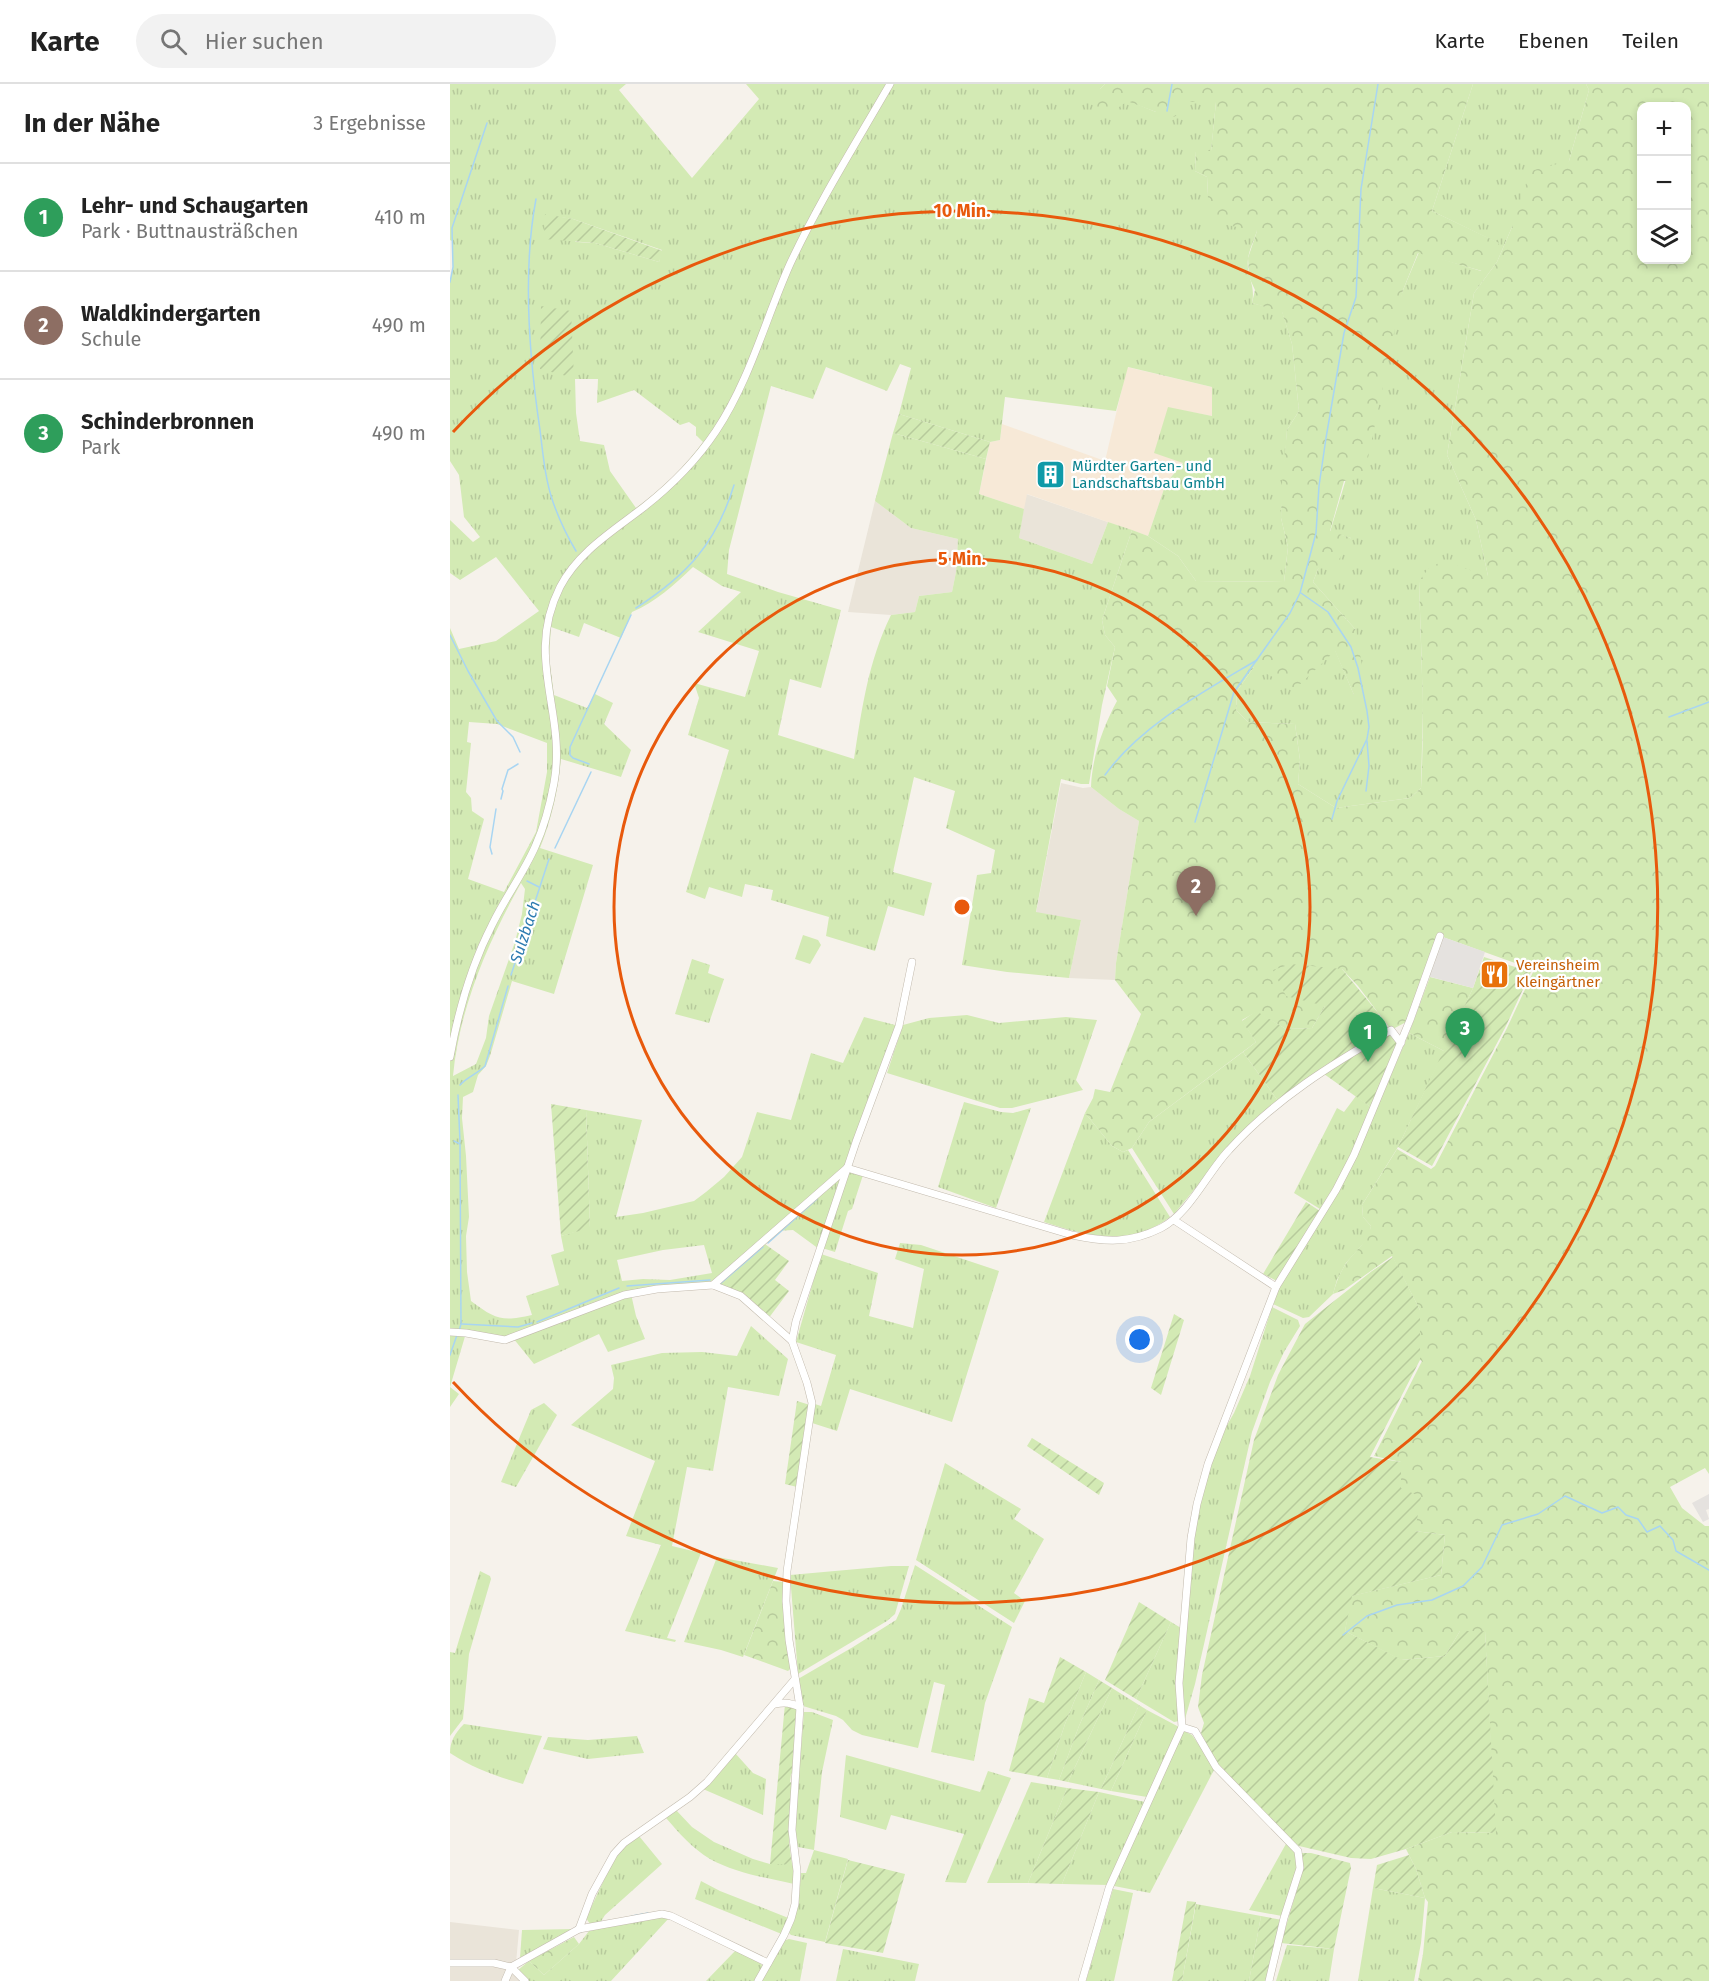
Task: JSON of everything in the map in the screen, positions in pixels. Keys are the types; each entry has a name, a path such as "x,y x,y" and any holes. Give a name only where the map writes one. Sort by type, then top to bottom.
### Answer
{"street":[{"path":"450,1057 452,1031 474,968 490,928 535,847 550,803 555,779 556,735 547,683 544,646 548,618 561,586 581,558 601,539 678,478 716,432 745,376 803,238 890,84"},
{"path":"1082,1981 1109,1887 1182,1727 1179,1683 1191,1538 1208,1464 1276,1287 1336,1190 1354,1155 1401,1043 1440,936"},
{"path":"792,1341 796,1321 819,1250 899,1026 912,962"},
{"path":"847,1168 1072,1235 1103,1241 1129,1240 1161,1228 1174,1220 1229,1150 1298,1088 1320,1072 1391,1030 1401,1043"},
{"path":"713,1285 847,1168"},
{"path":"1174,1220 1276,1287"},
{"path":"453,1332 505,1340 624,1295 657,1289 713,1285 741,1296 792,1341 812,1403 787,1571 786,1601 789,1640 800,1707 792,1830 797,1871 795,1904 791,1919 758,1981"},
{"path":"579,1929 592,1894 614,1854 624,1843 664,1816 707,1782 795,1679"},
{"path":"775,1704 793,1703 800,1707"},
{"path":"1182,1727 1195,1731 1216,1767 1298,1851 1300,1868 1284,1918 1269,1981"},
{"path":"506,1981 511,1967 579,1929 662,1914 671,1916 768,1963"},
{"path":"450,1963 494,1963 511,1967 525,1981"}],"shaded area":[{"path":"1127,367 1212,387 1212,416 1169,408 1183,462 1166,483 1148,536 1027,494 1024,509 979,494 990,442 1000,440 1002,424 1105,461"},
{"path":"1026,494 1108,522 1092,564 1019,538"},
{"path":"875,501 911,528 958,539 952,592 919,596 915,612 891,615 848,612"},
{"path":"1061,783 1083,788 1091,787 1139,821 1115,980 1069,978 1081,920 1036,913"},
{"path":"1440,936 1485,952 1473,988 1427,976"},
{"path":"1379,1014 1391,1030 1357,1047"},
{"path":"1709,1494 1709,1509 1706,1510 1709,1519 1703,1522 1692,1503"},
{"path":"450,1922 519,1930 516,1963 511,1967 525,1981 450,1981"}],"green space":[{"path":"450,84 626,84 619,90 692,178 759,99 746,84 1105,84 1100,89 1156,112 1179,102 1216,102 1211,152 1196,151 1195,171 1207,177 1208,195 1257,231 1248,259 1248,271 1253,291 1252,303 1282,311 1292,344 1299,411 1287,430 1281,518 1288,547 1284,582 1196,581 1178,556 1148,536 1166,483 1183,463 1154,453 1168,407 1212,416 1212,387 1128,367 1116,411 1005,397 1000,440 990,442 899,414 911,368 900,364 887,391 826,367 813,399 771,386 729,550 727,574 778,592 841,610 821,688 790,679 778,735 854,759 871,668 891,615 915,612 919,596 952,592 958,539 911,528 875,501 893,433 986,459 979,494 1024,509 1019,538 1092,564 1108,522 1132,530 1102,620 1105,635 1115,647 1102,705 1089,784 1061,779 1036,912 1081,920 1069,978 962,965 977,875 991,873 995,850 946,828 955,791 914,777 893,872 932,883 924,916 888,906 875,951 826,936 829,917 771,900 773,890 745,884 742,897 709,887 705,899 686,892 729,750 688,735 699,698 694,683 745,697 759,651 698,632 741,592 722,586 693,567 672,587 632,612 621,638 584,623 579,637 551,627 549,657 554,695 587,708 595,694 613,703 604,724 631,750 621,777 561,759 554,804 540,848 593,865 554,994 512,981 486,1066 478,1075 473,1092 463,1097 462,1118 469,1217 466,1236 467,1272 471,1301 486,1312 499,1317 522,1317 532,1315 526,1296 559,1285 551,1255 564,1251 561,1236 590,1227 586,1110 642,1120 616,1217 694,1201 724,1177 742,1157 757,1112 791,1120 811,1053 843,1063 864,1017 899,1026 819,1249 793,1230 775,1231 713,1285 631,1294 645,1339 608,1352 599,1334 534,1364 513,1338 466,1333 450,1387 450,628 459,649 496,641 539,611 496,557 460,580 450,573 450,520 473,542 480,537 464,517 459,475 450,461 450,282 453,267 452,241 450,240","holes":["545,215 573,219 662,250 659,262 595,243 576,242","575,379 598,379 597,403 634,390 680,425 689,422 696,427 696,435 703,442 672,478 636,508 610,471 604,445 580,441","469,722 497,724 547,743 547,772 536,832 504,892 468,879 484,819 472,811 471,798 466,792 471,743 467,742","521,883 525,889 522,914 515,942 489,1016 486,1038 476,1064 453,1076 456,1051 468,1001 497,929","704,1245 712,1273 670,1280 622,1281 617,1260 663,1250"]},
{"path":"1105,84 1473,84 1432,211 1499,243 1482,271 1418,253 1403,290 1364,477 1344,481 1330,531 1351,538 1337,563 1318,569 1313,582 1356,630 1367,696 1354,695 1335,651 1295,689 1254,667 1237,691 1236,710 1248,722 1295,724 1300,760 1298,784 1336,808 1410,798 1421,788 1423,710 1419,581 1429,568 1443,561 1488,576 1476,520 1447,455 1474,293 1497,262 1512,227 1530,171 1569,161 1589,90 1586,84 1709,84 1709,1474 1705,1468 1670,1487 1682,1508 1705,1526 1709,1526 1709,1981 1418,1981 1428,1902 1406,1849 1452,1832 1495,1833 1485,1631 1460,1631 1445,1656 1401,1660 1345,1631 1351,1596 1441,1575 1445,1535 1415,1531 1401,1488 1401,1462 1374,1456 1422,1361 1420,1360 1420,1310 1392,1256 1344,1290 1333,1294 1334,1290 1338,1278 1364,1241 1371,1226 1363,1217 1362,1205 1397,1149 1431,1169 1435,1166 1507,1028 1534,970 1440,936 1410,1020 1391,1030 1358,986 1342,969 1312,1028 1286,1029 1256,1012 1242,1020 1256,1042 1149,1122 1132,1148 1123,1152 1112,1146 1085,1113 1095,1089 1110,1092 1141,1014 1115,980 1139,821 1091,787 1099,743 1117,701 1107,686 1115,647 1105,635 1102,620 1132,530 1148,536 1178,556 1196,581 1284,582 1288,547 1281,518 1282,484 1287,430 1299,411 1292,344 1282,312 1252,303 1255,290 1249,277 1248,258 1257,231 1207,221 1207,177 1195,171 1196,151 1211,151 1216,102 1179,102 1176,116 1164,120 1156,112 1127,101 1105,118 1095,114 1100,89"},
{"path":"1473,84 1586,84 1589,90 1569,161 1512,227 1497,262 1474,293 1447,455 1476,520 1488,576 1419,581 1423,706 1421,788 1410,798 1336,808 1298,784 1300,760 1295,724 1248,722 1236,710 1237,691 1254,667 1335,650 1354,695 1356,630 1313,582 1318,569 1351,538 1330,532 1403,290 1419,252 1481,271 1498,243 1432,211"},
{"path":"545,214 573,219 663,251 659,262 595,243 544,239"},
{"path":"541,306 571,311 574,378 540,369"},
{"path":"899,414 990,442 986,459 893,433"},
{"path":"803,935 818,940 821,945 810,964 795,959"},
{"path":"1484,957 1531,972 1505,1028 1432,1166 1398,1147 1473,988"},
{"path":"692,959 710,965 708,973 724,979 709,1023 675,1014"},
{"path":"1291,964 1342,969 1379,1014 1357,1047 1278,1101 1243,1052 1256,1042 1242,1021 1256,1011 1286,1029 1312,1028 1325,1006 1286,996 1273,970"},
{"path":"1430,977 1473,988 1444,1051 1409,1033"},
{"path":"967,1015 999,1023 1066,1017 1097,1020 1076,1080 1083,1090 1012,1108 1000,1108 887,1073 903,1025 929,1018"},
{"path":"1409,1033 1444,1051 1398,1147 1362,1205 1363,1217 1371,1226 1369,1237 1346,1263 1333,1294 1309,1317 1303,1318 1273,1304 1278,1288 1365,1136"},
{"path":"1389,1035 1398,1045 1372,1108 1324,1074"},
{"path":"1243,1052 1278,1101 1228,1149 1174,1214 1132,1148 1149,1122"},
{"path":"1356,1096 1372,1108 1348,1164 1320,1209 1294,1193 1337,1108 1344,1112"},
{"path":"964,1102 1001,1112 1013,1113 1031,1108 996,1208 938,1187"},
{"path":"551,1104 586,1110 590,1228 561,1236"},
{"path":"1085,1113 1112,1146 1123,1152 1128,1150 1170,1217 1155,1227 1124,1236 1092,1235 1044,1222"},
{"path":"852,1172 863,1175 835,1252 822,1248 848,1174"},
{"path":"1306,1202 1320,1211 1277,1281 1263,1274"},
{"path":"762,1242 789,1261 775,1280 789,1291 768,1319 756,1307 713,1285"},
{"path":"900,1243 921,1245 999,1271 952,1422 850,1389 837,1431 812,1423 815,1404 821,1406 836,1355 796,1342 821,1254 878,1273 869,1316 913,1328 924,1269 895,1259"},
{"path":"1393,1257 1420,1310 1420,1360 1370,1457 1401,1462 1401,1488 1421,1497 1415,1531 1445,1535 1441,1575 1352,1596 1345,1631 1402,1660 1445,1656 1460,1631 1485,1631 1496,1833 1452,1832 1371,1859 1351,1858 1299,1846 1291,1841 1217,1765 1201,1733 1204,1723 1198,1707 1202,1675 1254,1440 1278,1375 1305,1324"},
{"path":"1272,1307 1298,1320 1300,1326 1284,1352 1270,1382 1252,1432 1185,1719 1181,1682 1194,1536 1200,1503 1210,1467 1250,1376"},
{"path":"1174,1314 1184,1320 1161,1395 1151,1388"},
{"path":"751,1326 788,1359 779,1396 728,1387 713,1471 687,1467 672,1546 701,1553 667,1638 676,1640 675,1642 625,1631 661,1545 626,1536 655,1461 571,1425 613,1389 614,1378 611,1365 662,1353 702,1352 737,1356"},
{"path":"450,1387 459,1394 450,1407"},
{"path":"797,1401 810,1405 797,1487 785,1484"},
{"path":"544,1403 557,1415 516,1487 501,1482 531,1410"},
{"path":"1032,1438 1104,1483 1099,1495 1027,1446"},
{"path":"945,1463 1021,1509 1014,1519 1044,1539 1014,1593 1025,1601 1014,1623 916,1560"},
{"path":"717,1557 778,1568 743,1657 684,1642"},
{"path":"915,1565 1012,1627 985,1703 974,1761 931,1752 945,1685 934,1682 918,1748 862,1735 852,1730 836,1716 803,1706 798,1679 896,1620"},
{"path":"909,1566 895,1614 798,1674 790,1575"},
{"path":"480,1571 490,1576 491,1579 469,1654 463,1719 450,1736 450,1652 455,1653"},
{"path":"773,1581 784,1582 791,1668 788,1671 744,1655"},
{"path":"1139,1602 1171,1622 1136,1699 1105,1680"},
{"path":"1171,1622 1181,1628 1179,1721 1174,1722 1136,1699"},
{"path":"1060,1657 1086,1672 1047,1778 1009,1771 1029,1698 1044,1703"},
{"path":"1086,1672 1099,1680 1059,1780 1047,1778 1065,1724"},
{"path":"1099,1680 1112,1688 1068,1782 1059,1780 1079,1726"},
{"path":"1112,1688 1139,1705 1101,1789 1068,1782"},
{"path":"785,1704 798,1708 794,1772 791,1774 790,1782 793,1783 789,1843 792,1864 770,1864"},
{"path":"1139,1705 1147,1710 1111,1791 1101,1789"},
{"path":"1147,1710 1179,1727 1147,1797 1111,1791"},
{"path":"804,1712 812,1712 833,1720 822,1772 814,1850 793,1846"},
{"path":"464,1724 542,1736 523,1784 485,1772 450,1753 454,1737"},
{"path":"1184,1731 1192,1735 1215,1768 1150,1893 1114,1886 1150,1801"},
{"path":"637,1736 644,1753 588,1759 543,1749 548,1737 588,1740"},
{"path":"735,1753 753,1773 766,1779 763,1815 703,1789"},
{"path":"846,1755 980,1792 988,1771 1011,1778 966,1883 945,1882 964,1834 891,1815 886,1830 840,1817"},
{"path":"1031,1782 1067,1788 1028,1883 987,1883"},
{"path":"1067,1788 1099,1792 1062,1884 1028,1883"},
{"path":"1099,1792 1145,1802 1109,1885 1062,1884"},
{"path":"676,1810 692,1827 714,1842 770,1864 792,1864 794,1884 740,1871 703,1855 666,1818"},
{"path":"639,1836 662,1864 605,1915 600,1923 590,1924 586,1918 613,1861 624,1847"},
{"path":"1287,1842 1293,1850 1297,1868 1293,1888 1282,1916 1249,1910"},
{"path":"814,1850 848,1859 825,1942 789,1933 799,1897 801,1873 806,1873"},
{"path":"1302,1853 1311,1853 1350,1863 1351,1868 1334,1949 1281,1943 1301,1876"},
{"path":"1409,1855 1425,1898 1373,1888 1377,1865"},
{"path":"848,1860 905,1874 883,1953 825,1943"},
{"path":"701,1881 720,1891 791,1919 784,1935 695,1899"},
{"path":"1373,1888 1425,1898 1421,1943 1414,1981 1358,1981"},
{"path":"1113,1889 1133,1893 1114,1981 1086,1981"},
{"path":"1187,1901 1196,1902 1182,1981 1172,1981"},
{"path":"1196,1904 1261,1916 1249,1981 1182,1981"},
{"path":"660,1916 669,1918 611,1981 529,1981 518,1970 529,1961 544,1975 579,1944 589,1931"},
{"path":"1261,1916 1282,1920 1269,1981 1249,1981"},
{"path":"575,1929 520,1958 522,1930"},
{"path":"574,1937 579,1944 544,1975 529,1961"},
{"path":"789,1939 807,1943 800,1981 761,1981 783,1941"},
{"path":"1287,1945 1334,1949 1329,1981 1276,1981"},
{"path":"843,1949 919,1964 915,1981 836,1981"},
{"path":"736,1950 763,1966 755,1981 706,1981"}],"waterway":[{"path":"1167,111 1172,84"},
{"path":"1195,822 1234,692 1290,613 1300,593 1316,533 1319,486 1326,438 1344,333 1356,297 1361,189 1378,84"},
{"path":"450,282 453,267 452,228 487,123"},
{"path":"536,199 528,285 533,373 548,484 558,515 576,551"},
{"path":"636,608 685,570 709,541 727,506 734,485"},
{"path":"1301,593 1328,612 1351,647 1367,711 1369,727 1367,739 1337,801 1332,819"},
{"path":"589,764 573,758 570,755 570,747 631,615"},
{"path":"450,635 497,721 513,737 520,752"},
{"path":"1105,775 1120,757 1155,725 1175,710 1257,660"},
{"path":"1669,717 1709,702"},
{"path":"1366,791 1369,766 1367,741"},
{"path":"501,799 508,770 518,764"},
{"path":"555,848 591,772"},
{"path":"492,854 490,847 496,809"},
{"name":"Sulzbach","path":"511,975 549,859"},
{"path":"527,881 539,887"},
{"name":"Sulzbach","path":"460,1085 485,1066 508,986"},
{"name":"Sulzbach","path":"458,1095 460,1142"},
{"path":"454,1141 460,1144 461,1324 459,1331"},
{"path":"768,1243 817,1199"},
{"path":"721,1283 763,1247"},
{"path":"627,1286 710,1280"},
{"path":"537,1322 619,1288"},
{"path":"462,1324 518,1327 532,1323"},
{"path":"450,1355 457,1335"},
{"path":"1343,1635 1367,1616 1397,1605 1432,1600 1463,1586 1482,1567 1502,1525 1538,1514 1565,1496 1602,1513 1618,1507 1626,1515 1638,1519 1647,1532 1660,1526 1673,1540 1676,1551 1709,1570"},
{"path":"632,1916 648,1913"}],"place":[{"name":"Mürdter Garten- und Landschaftsbau GmbH","path":"1051,475"},
{"name":"Waldkindergarten","path":"1196,916"},
{"name":"Vereinsheim Kleingärtner","path":"1495,974"},
{"name":"Schinderbronnen","path":"1465,1058"},
{"name":"Lehr- und Schaugarten","path":"1368,1062"}]}
